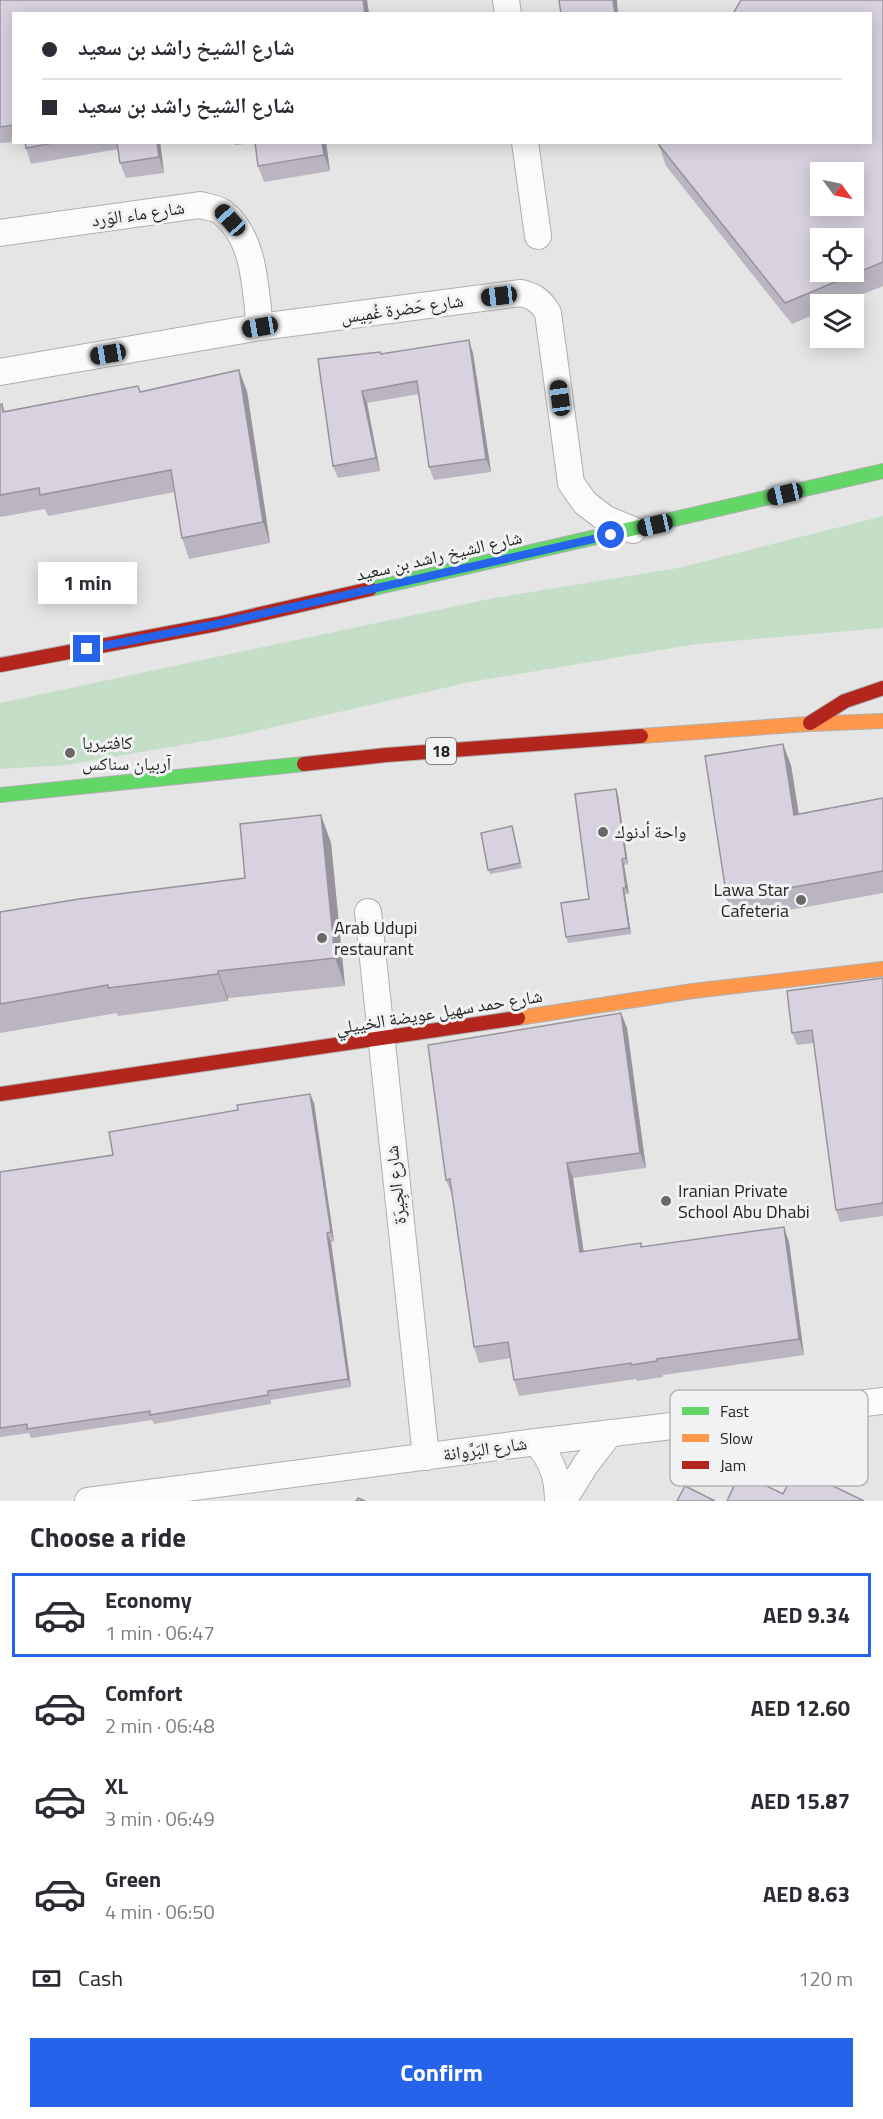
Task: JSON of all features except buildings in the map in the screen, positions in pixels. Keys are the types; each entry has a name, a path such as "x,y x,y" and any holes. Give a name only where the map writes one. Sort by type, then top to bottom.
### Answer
{"main road":[{"name":"شارع الشيخ راشد بن سعيد","path":"0,665 217,624 879,474"},
{"path":"808,724 835,705 865,692 883,688"},
{"name":"18","path":"0,795 386,755 808,724 877,723"},
{"name":"شارع حمد سهيل عويضة الخييلي","path":"0,1094 693,991 883,969"}],"street":[{"path":"525,144 538,236"},
{"name":"شارع ماء الوَرد","path":"0,233 200,205 221,211 238,229 250,256 260,327"},
{"name":"شارع حَضرة غُمِيس","path":"0,372 260,327 521,293 541,301 548,312 571,483 585,503 606,519 633,530"},
{"name":"شارع الجِيرَة","path":"368,912 426,1457"},
{"name":"شارع البَرَّوانة","path":"868,1403 883,1401"},
{"name":"شارع البَرَّوانة","path":"97,1500 169,1496 426,1457 670,1426"},
{"path":"563,1501 586,1464 610,1433"},
{"path":"536,1442 545,1452 556,1475 558,1501"}],"green space":[{"path":"883,516 883,628 697,644 470,682 234,736 66,765 0,769 0,703 494,598 678,568"}],"traffic: fast":[{"path":"370,589 883,471"},
{"path":"0,795 304,764"}],"traffic: slow":[{"path":"641,736 883,721"},
{"path":"518,1018 693,991 883,969"}],"traffic: jam":[{"path":"0,665 217,624 370,589"},
{"path":"810,723 845,701 883,688"},
{"path":"304,764 386,755 641,736"},
{"path":"0,1094 518,1018"}],"place":[{"name":"كافتيريا آربيان سناكس","path":"70,753"},
{"name":"واحة أدنوك","path":"603,832"},
{"name":"Lawa Star Cafeteria","path":"801,900"},
{"name":"Arab Udupi restaurant","path":"322,938"},
{"name":"Iranian Private School Abu Dhabi","path":"666,1201"}],"route":[{"path":"87,649 217,624 611,535"}]}
